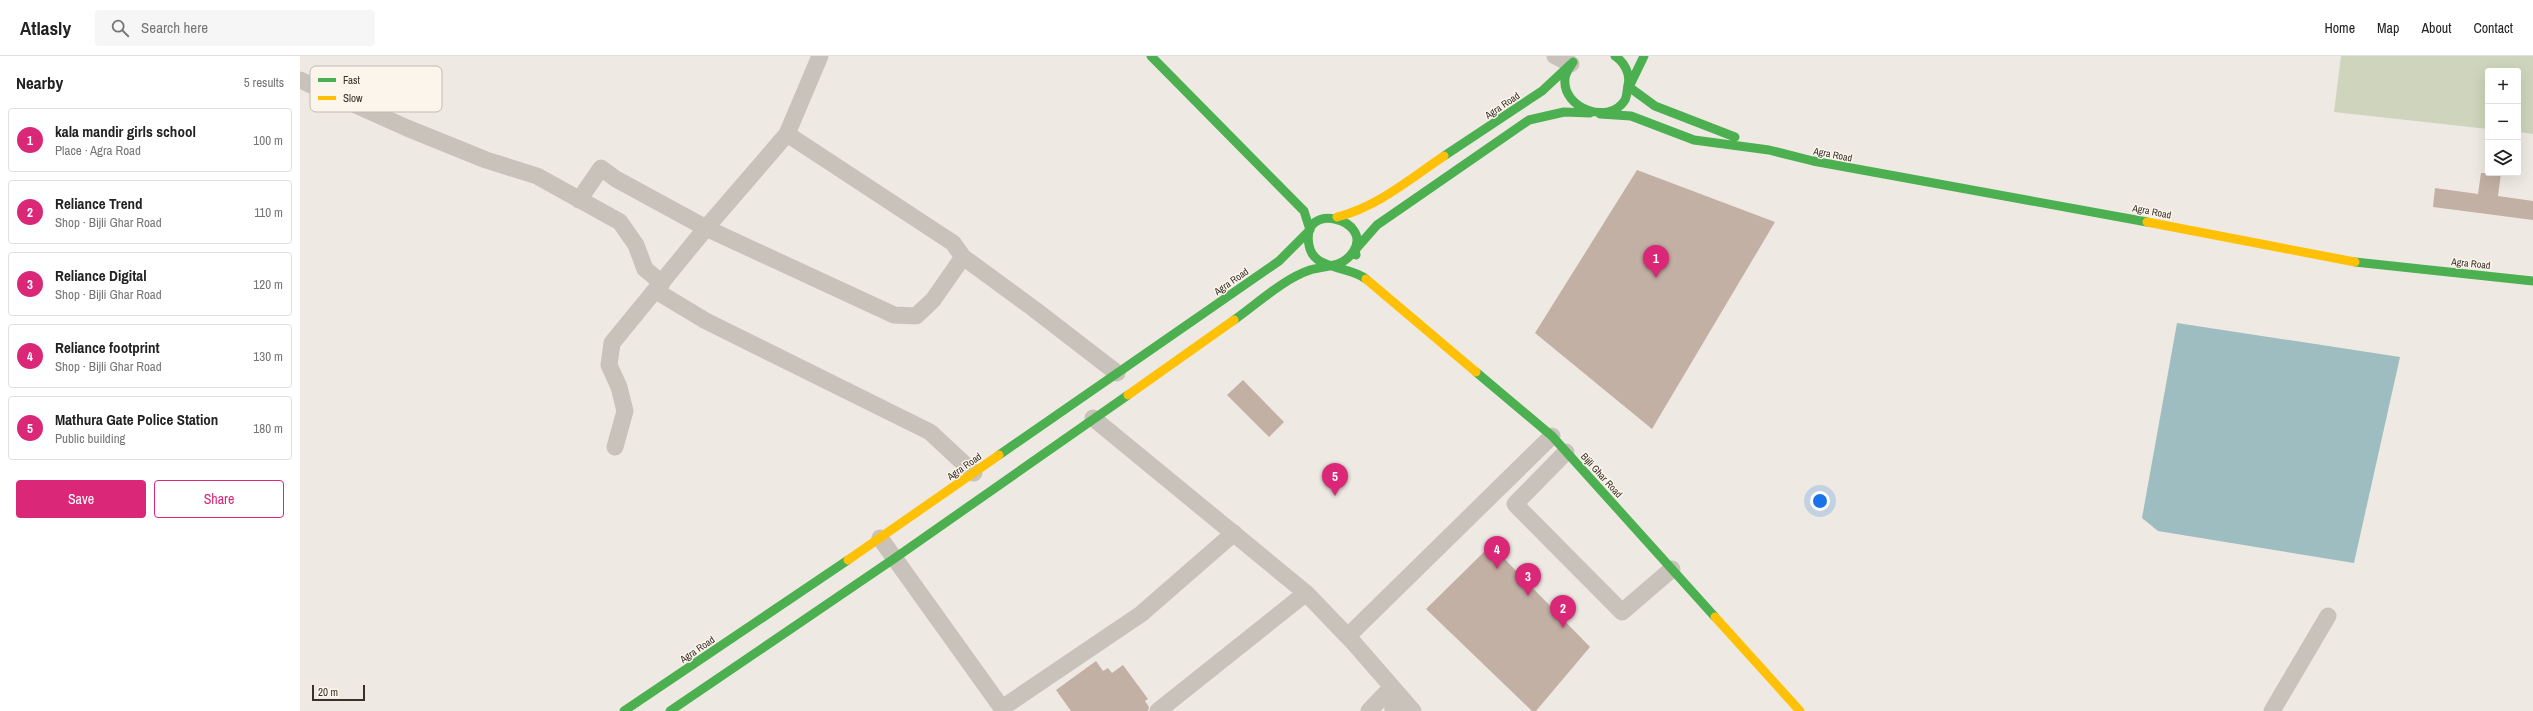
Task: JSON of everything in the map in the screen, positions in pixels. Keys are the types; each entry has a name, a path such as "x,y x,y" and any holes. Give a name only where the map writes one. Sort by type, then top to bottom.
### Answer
{"main road":[{"path":"1151,56 1304,211 1310,230 1308,242 1312,254 1317,260 1332,266 1350,270 1364,277"},
{"path":"1615,56 1625,66 1629,76 1629,87"},
{"path":"1600,114 1619,106 1626,97 1629,87 1644,56"},
{"path":"1575,60 1565,84 1568,94 1580,109 1590,113"},
{"name":"Agra Road","path":"1333,217 1353,213 1372,204 1542,91 1575,60"},
{"name":"Agra Road","path":"1629,87 1655,106 1769,150"},
{"path":"670,711 896,558 1294,278 1310,270 1332,266 1348,260 1377,225 1529,120 1564,112 1590,113"},
{"name":"Agra Road","path":"1590,113 1631,116 1694,140 1769,150 1813,161 2128,218 2347,261 2533,281"},
{"path":"1304,211 1333,217 1350,225 1355,232 1357,239 1355,250 1364,277"},
{"path":"1310,230 1322,219 1333,217"},
{"name":"Agra Road","path":"624,711 880,538 1279,261 1310,230"},
{"name":"Bijli Ghar Road","path":"1364,277 1552,436 1800,711"}],"street":[{"path":"615,447 625,411 619,387 609,365 612,343 706,228 787,134 820,56"},
{"path":"1555,56 1575,60"},
{"path":"300,80 310,84"},
{"path":"371,112 486,160 537,176 620,222 636,245 645,269 659,287 706,321 930,432 974,473"},
{"path":"787,134 953,244 963,257 1034,309 1117,374"},
{"path":"579,200 601,168 616,179 706,228 894,315 916,316 933,300 963,257"},
{"path":"1093,418 1306,593 1348,636 1413,711"},
{"path":"1348,636 1552,436"},
{"path":"1566,452 1515,504 1622,612 1672,569"},
{"path":"880,538 896,558 1003,709 1141,614 1234,533"},
{"path":"1158,711 1306,593"},
{"path":"2272,711 2328,616"},
{"path":"1369,711 1392,687"},
{"path":"1392,687 1393,711"}],"green space":[{"path":"2341,56 2533,56 2533,134 2521,132 2521,68 2485,68 2485,129 2334,112"}],"water":[{"path":"2177,323 2400,357 2354,563 2158,531 2142,518"}],"building":[{"path":"1637,170 1775,222 1652,429 1535,333"},
{"path":"2481,173 2485,173 2485,176 2501,176 2498,196 2533,201 2533,220 2433,207 2435,188 2478,194"},
{"path":"1243,380 1284,422 1269,437 1227,395"},
{"path":"1491,545 1590,647 1536,711 1532,711 1426,609"},
{"path":"1096,661 1103,671 1108,668 1112,673 1123,665 1148,699 1145,701 1149,707 1148,711 1071,711 1056,690"}],"traffic: fast":[{"path":"1151,56 1304,211 1310,230"},
{"path":"1573,62 1565,77 1566,89 1571,98 1578,105 1588,110 1608,112 1618,108 1625,100 1629,81 1626,69 1615,56"},
{"path":"1629,87 1644,56"},
{"path":"1444,156 1542,91 1571,64"},
{"path":"1629,87 1655,106 1735,137"},
{"path":"1356,255 1355,250 1377,225 1529,120 1564,112 1590,113"},
{"path":"1600,114 1631,116 1694,140 1769,150 1813,161 2147,222"},
{"path":"1234,320 1270,292 1290,279 1310,270 1317,268 1329,266 1334,265 1349,257 1353,252 1357,241 1354,231 1346,224 1336,219 1325,219 1315,222 1309,231 1309,245 1312,253 1317,259 1324,263 1333,266 1350,271 1366,279"},
{"path":"999,455 1279,261 1310,230"},
{"path":"2355,262 2533,281"},
{"path":"1476,372 1552,436 1715,617"},
{"path":"670,711 895,558 1128,395"},
{"path":"624,711 848,560"}],"traffic: slow":[{"path":"1337,217 1352,212 1379,199 1406,183 1444,156"},
{"path":"2147,222 2355,262"},
{"path":"1366,279 1476,372"},
{"path":"1128,395 1234,320"},
{"path":"848,560 999,455"},
{"path":"1715,617 1800,711"}],"place":[{"name":"kala mandir girls school","path":"1656,278"},
{"name":"Mathura Gate Police Station","path":"1335,496"},
{"name":"Reliance footprint","path":"1497,569"},
{"name":"Reliance Digital","path":"1528,596"},
{"name":"Reliance Trend","path":"1563,628"}]}
